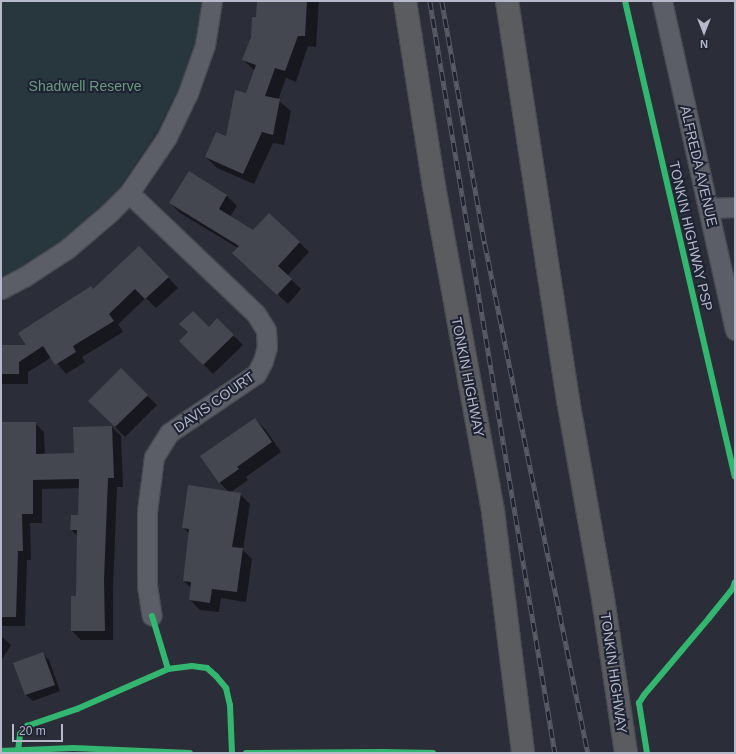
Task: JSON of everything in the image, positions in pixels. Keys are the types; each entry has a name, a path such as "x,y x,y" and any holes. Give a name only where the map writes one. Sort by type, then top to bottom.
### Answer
{"highway":[{"name":"TONKIN HIGHWAY","path":"405,1 438,209 493,511 523,753"},
{"name":"TONKIN HIGHWAY","path":"507,1 568,400 602,592 626,753"}],"street":[{"path":"1,289 24,277 67,249 109,213 129,193 166,137 188,93 205,45 212,1"},
{"name":"ALFREDA AVENUE","path":"662,1 735,330"},
{"name":"DAVIS COURT","path":"129,193 256,314 266,330 267,347 263,361 256,374 169,433 154,457 147,512 147,586 152,616"},
{"path":"709,208 735,207"}],"green space":[{"name":"Shadwell Reserve","path":"1,1 202,1 196,39 179,87 157,131 120,187 100,208 61,241 19,268 1,277"}],"building":[{"path":"257,1 307,1 305,36 298,36 285,71 275,68 265,96 280,99 273,135 262,132 243,174 205,157 216,132 226,136 235,90 246,93 256,65 242,60 251,37 252,17 256,17"},
{"path":"189,171 227,195 219,209 253,230 269,213 300,242 278,266 292,279 277,295 232,253 239,246 169,203"},
{"path":"139,246 169,277 145,299 135,289 109,314 114,321 73,346 76,352 55,365 43,346 19,362 19,374 1,374 1,345 26,345 18,333 91,286 93,289"},
{"path":"193,311 209,327 217,318 234,335 203,365 179,341 188,332 179,324"},
{"path":"121,368 148,395 115,427 88,401"},
{"path":"255,418 272,442 237,467 239,469 219,483 200,456"},
{"path":"1,422 36,422 36,454 74,453 73,427 112,426 114,478 108,478 104,580 105,631 71,631 71,596 76,596 77,530 70,530 71,515 78,515 79,479 33,480 33,514 22,514 23,551 18,551 16,617 1,617"},
{"path":"188,485 241,493 232,547 243,548 237,592 212,589 210,603 189,600 191,582 183,581 189,529 182,528"},
{"path":"43,652 55,685 25,695 13,663"}],"railway":[{"path":"430,1 555,753"},
{"path":"442,1 485,244 588,753"}],"cycle path":[{"name":"TONKIN HIGHWAY PSP","path":"625,1 735,476"},
{"path":"647,753 639,703 733,588 735,582"},
{"path":"152,616 168,669"},
{"path":"18,751 20,734 27,726 77,709 168,669 192,666 207,668 226,688 230,705 232,753"},
{"path":"1,751 73,748 190,753"},
{"path":"246,753 433,753"}]}
